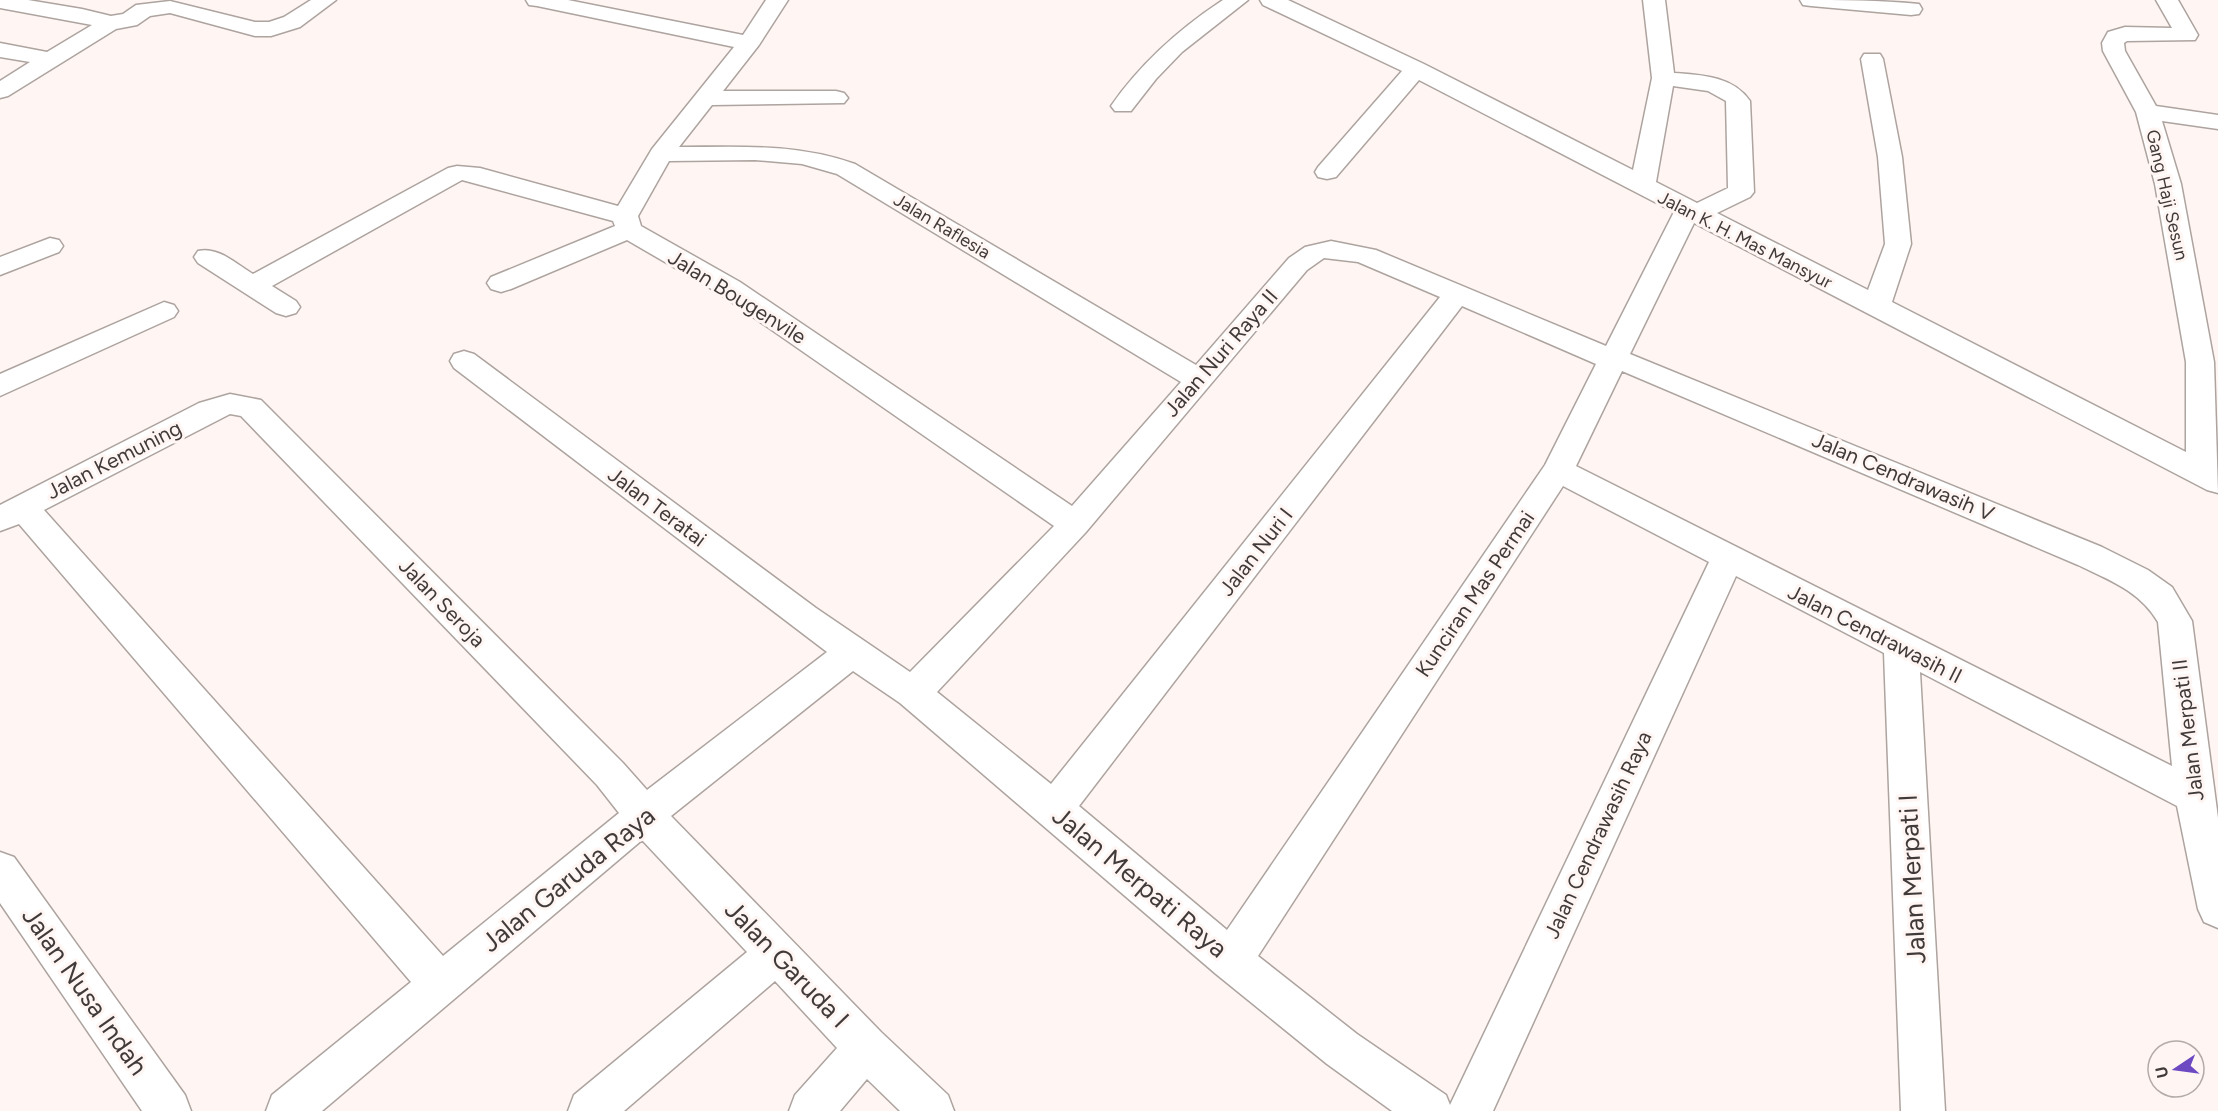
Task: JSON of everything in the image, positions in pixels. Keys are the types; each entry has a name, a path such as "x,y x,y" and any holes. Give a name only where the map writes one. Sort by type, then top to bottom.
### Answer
{"street":[{"path":"0,91 48,59 110,23 129,20 144,10 170,7 255,29 271,29 292,22 325,0"},
{"path":"537,0 747,43"},
{"path":"501,283 627,223 661,154 707,98 777,0"},
{"path":"1123,106 1145,75 1164,56 1202,23 1237,0"},
{"name":"Jalan K. H. Mas Mansyur","path":"1271,0 1416,69 2210,477"},
{"path":"1642,187 1663,78 1654,0"},
{"path":"1811,0 1911,9"},
{"name":"Gang Haji Sesun","path":"2167,0 2187,35 2125,34 2116,37 2112,43 2148,112 2168,184 2209,364 2210,477"},
{"path":"0,2 82,15 110,23"},
{"path":"0,50 48,59"},
{"path":"1872,59 1890,157 1898,244 1876,307"},
{"path":"1327,171 1416,69"},
{"path":"1663,78 1724,88 1735,94 1738,101 1741,192 1691,212"},
{"path":"707,98 836,98"},
{"path":"2148,112 2218,122"},
{"name":"Jalan Raflesia","path":"661,154 793,154 821,158 846,169 1198,379"},
{"name":"Jalan Bougenvile","path":"254,285 457,173 471,173 627,223 729,288 1075,524"},
{"name":"Kunciran Mas Permai","path":"1232,960 1558,470 1691,212"},
{"path":"0,267 50,246"},
{"name":"Jalan Nuri Raya II","path":"913,693 1075,524 1309,253 1325,248 1359,254 1613,360"},
{"path":"207,256 286,307"},
{"name":"Jalan Nuri I","path":"1054,809 1457,294"},
{"path":"0,386 164,311"},
{"name":"Jalan Cendrawasih V","path":"1613,360 1634,364 2090,556 2136,579 2160,596 2175,621"},
{"name":"Jalan Teratai","path":"464,361 852,652"},
{"name":"Jalan Kemuning","path":"11,513 210,410 230,404"},
{"name":"Jalan Seroja","path":"230,404 250,407 610,774 645,815"},
{"name":"Jalan Cendrawasih II","path":"1558,470 1727,559 2194,796"},
{"path":"11,513 440,984"},
{"name":"Jalan Cendrawasih Raya","path":"1470,1111 1727,559"},
{"name":"Jalan Merpati II","path":"2175,621 2194,796 2218,909"},
{"name":"Jalan Merpati I","path":"1901,647 1923,1111"},
{"name":"Jalan Merpati Raya","path":"852,652 913,693 1342,1049 1430,1111"},
{"name":"Jalan Garuda Raya","path":"288,1111 645,815 852,652"},
{"name":"Jalan Garuda I","path":"645,815 866,1047 932,1111"},
{"name":"Jalan Nusa Indah","path":"0,870 169,1111"},
{"path":"590,1111 777,953"},
{"path":"811,1111 866,1047"}]}
